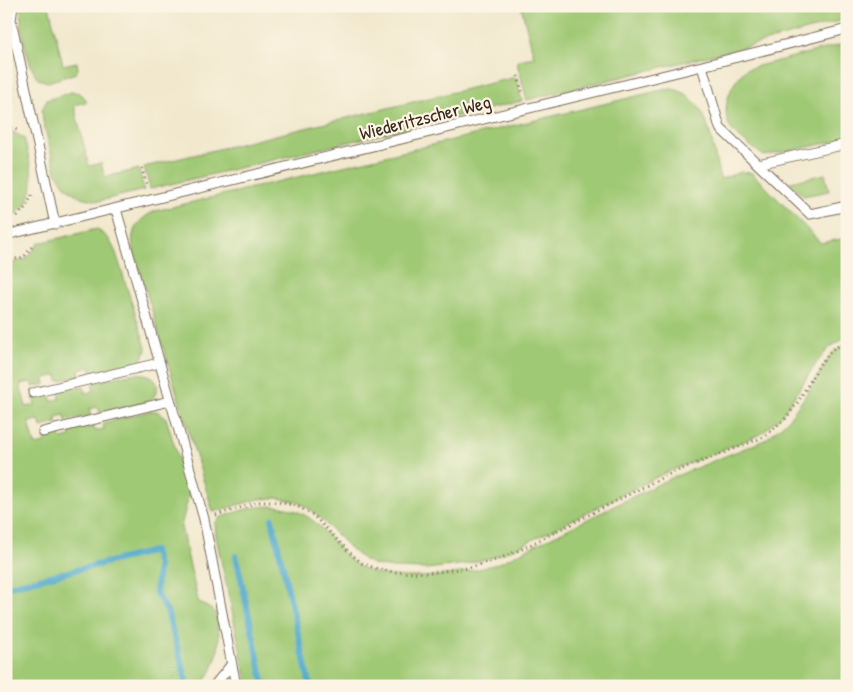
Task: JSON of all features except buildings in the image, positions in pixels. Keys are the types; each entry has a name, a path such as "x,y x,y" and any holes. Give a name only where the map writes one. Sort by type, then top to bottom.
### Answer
{"lane":[{"path":"13,6 8,21 55,224"},
{"name":"Wiederitzscher Weg","path":"8,235 847,29"},
{"path":"702,66 720,128 810,214 847,206"},
{"path":"758,164 847,144"},
{"path":"116,209 204,519 236,686"},
{"path":"33,393 159,363"},
{"path":"43,432 170,401"},
{"path":"214,686 231,665"}],"path":[{"path":"6,129 11,128 22,132"},
{"path":"8,235 8,220 15,218 26,207 35,187"},
{"path":"204,519 260,502 278,502 297,506 313,515 350,553 362,563 375,568 393,572 426,573 468,568 496,560 522,549 667,476 764,437 784,419 798,402 820,364 833,349 847,341"}],"green space":[{"path":"21,6 49,6 63,65 77,62 78,69 76,73 48,82 38,79 30,64 25,44 21,23"},
{"path":"521,6 847,6 847,19 745,47 527,100 517,63 518,60 534,57"},
{"path":"847,43 847,139 764,156 731,129 726,113 729,96 736,81 747,69"},
{"path":"6,65 13,92 10,102 6,106"},
{"path":"516,77 522,101 150,189 144,167"},
{"path":"672,89 684,93 694,101 701,111 707,123 721,179 741,172 752,173 821,243 847,238 847,337 830,347 817,362 780,417 761,434 665,473 520,546 494,557 466,564 426,569 393,568 375,565 364,560 314,512 298,502 278,498 259,499 213,512 133,248 134,230 144,217 155,211"},
{"path":"71,92 81,94 87,102 74,105 89,166 101,163 105,177 139,169 144,190 99,201 80,197 64,185 56,172 42,110 47,100"},
{"path":"11,131 24,138 32,184 26,204 18,212 6,219 6,180 12,178 6,156 6,132"},
{"path":"825,174 829,191 803,196 790,182"},
{"path":"97,229 109,239 116,253 146,348 144,356 136,364 92,373 90,367 79,370 80,376 58,381 57,375 45,378 46,384 33,387 31,382 20,384 26,407 35,405 33,398 50,394 51,401 60,399 59,391 84,386 85,393 94,391 92,384 118,376 139,374 154,378 157,390 154,397 148,402 100,413 98,407 89,409 91,415 66,421 65,415 56,417 57,423 41,427 39,420 29,422 35,445 45,443 44,437 59,433 61,439 70,437 69,430 93,425 95,431 104,429 103,423 150,411 157,411 166,418 189,494 181,527 198,601 216,613 218,623 218,651 208,677 202,686 6,686 6,264 26,259 39,243"},
{"path":"847,344 847,686 248,686 216,537 215,523 220,518 247,509 260,507 274,506 299,512 311,519 360,567 384,575 430,576 458,573 485,567 499,563 669,479 765,440 787,421 832,353"}],"waterway":[{"path":"272,519 310,686"},
{"path":"6,587 154,551 158,566 156,593 167,611 186,679 184,686"},
{"path":"236,556 264,686"}]}
